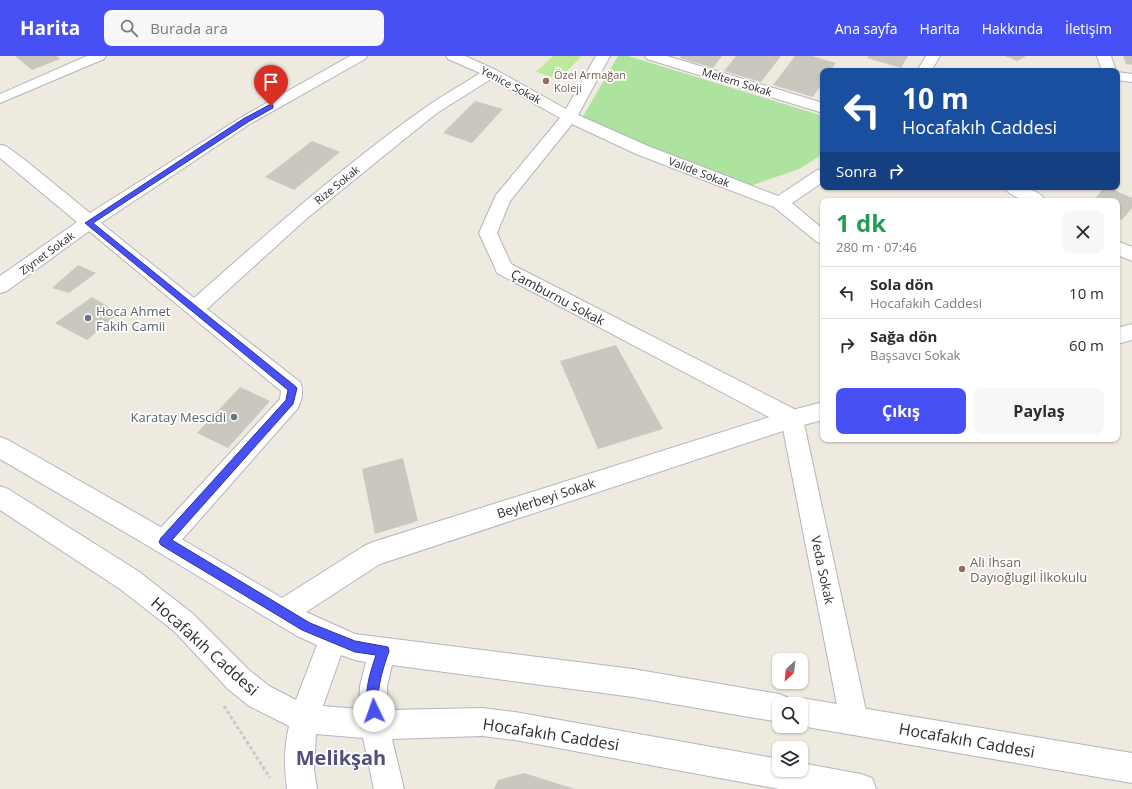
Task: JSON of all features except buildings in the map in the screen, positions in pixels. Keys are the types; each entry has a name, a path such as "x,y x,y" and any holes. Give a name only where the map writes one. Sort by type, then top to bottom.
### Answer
{"street":[{"path":"0,99 99,56"},
{"name":"Ziynet Sokak","path":"0,286 88,223 245,121 360,56"},
{"name":"Yenice Sokak","path":"453,56 491,73 569,117"},
{"name":"Çamburnu Sokak","path":"602,56 569,117 502,199 488,233 504,268 792,419"},
{"name":"Meltem Sokak","path":"652,56 820,107"},
{"path":"926,68 934,56"},
{"path":"1104,56 1108,68"},
{"name":"Rize Sokak","path":"194,310 299,216 380,150 432,110 491,73"},
{"path":"1120,76 1132,78"},
{"name":"Valide Sokak","path":"569,117 642,150 780,203 820,236"},
{"path":"0,150 19,164 194,310 292,388 290,402 164,542"},
{"path":"780,203 820,176"},
{"path":"1017,190 1032,198"},
{"path":"1120,249 1132,255"},
{"path":"1120,335 1132,332"},
{"name":"Beylerbeyi Sokak","path":"282,613 373,554 792,419 820,412"},
{"name":"Veda Sokak","path":"792,419 854,720"},
{"path":"0,447 164,542 282,613 333,639 355,647 633,683 772,707"},
{"name":"Hocafakıh Caddesi","path":"0,497 129,580 157,601 183,622 238,679 259,696 283,709 305,718 376,725 482,722 516,726 861,789"},
{"path":"302,789 300,781 300,751 305,718 333,639"},
{"path":"384,651 376,673 372,698 389,789"},
{"name":"Hocafakıh Caddesi","path":"808,713 1132,768"}],"path":[{"path":"221,702 271,780"}],"green space":[{"path":"553,56 581,57 559,79 536,72"},
{"path":"618,56 628,56 820,115 820,156 799,169 750,186 581,120"}],"place":[{"name":"Özel Armağan Koleji","path":"546,81"},
{"name":"Hoca Ahmet Fakih Camii","path":"88,318"},
{"name":"Karatay Mescidi","path":"234,417"},
{"name":"Ali İhsan Dayıoğlugil İlkokulu","path":"962,569"}],"district":[{"name":"Melikşah","path":"341,758"}],"route":[{"path":"271,106 245,121 88,223 292,388 290,402 164,542 306,627 355,647 384,651 376,673 372,698 374,711"}]}
